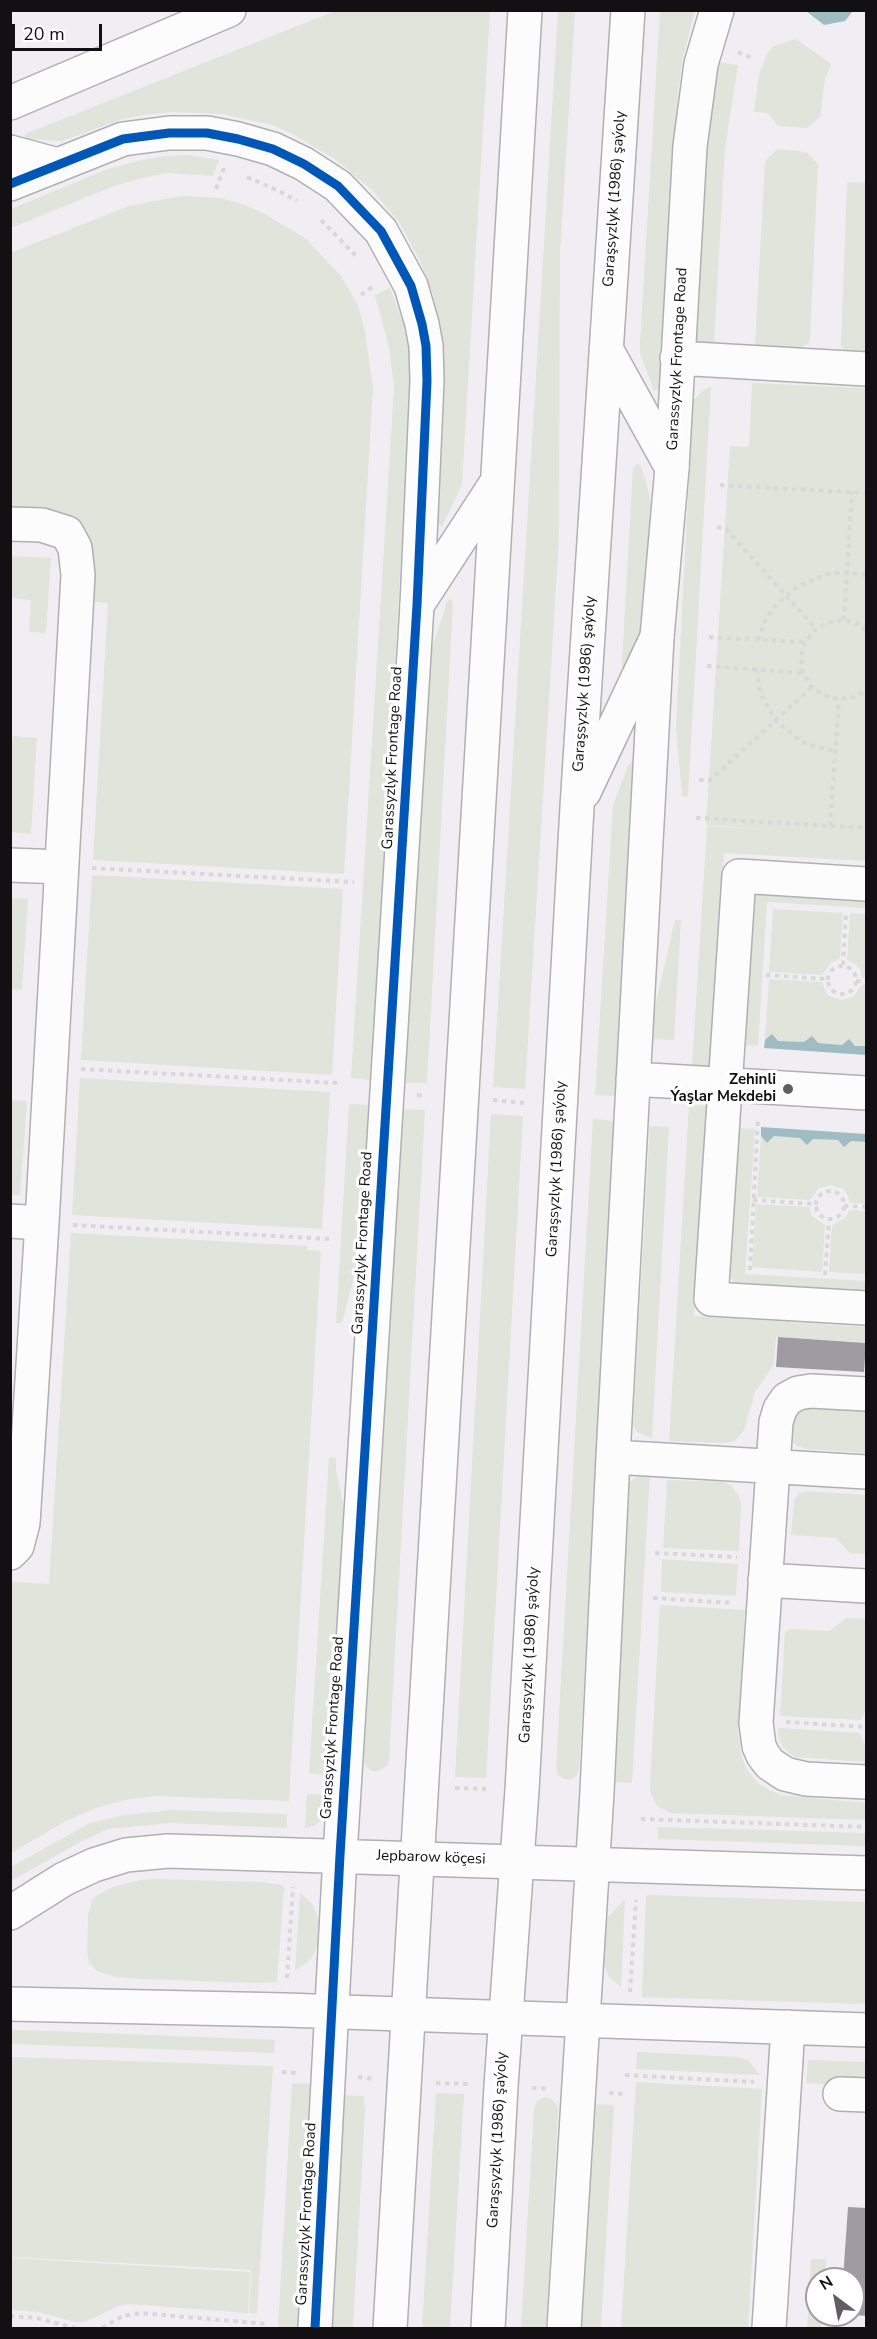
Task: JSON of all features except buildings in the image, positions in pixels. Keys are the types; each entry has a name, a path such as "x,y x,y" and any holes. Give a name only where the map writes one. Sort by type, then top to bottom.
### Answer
{"street":[{"path":"10,103 229,10"},
{"path":"390,2328 525,10"},
{"name":"Garaşsyzlyk (1986) şaýoly","path":"488,2328 577,807 628,10"},
{"name":"Garassyzlyk Frontage Road","path":"564,2328 593,1865 657,637 672,468 690,146 701,64 717,10"},
{"name":"Garassyzlyk Frontage Road","path":"10,184 123,139 169,133 207,133 273,149 304,164 338,186 381,231 411,286 426,346 427,381 417,605 340,1855 315,2328"},
{"path":"10,152 58,165"},
{"path":"606,349 672,468"},
{"path":"677,358 867,369"},
{"path":"417,605 498,481"},
{"path":"10,524 42,525 67,533 78,559 42,1223 23,1523 17,1546 10,1553"},
{"path":"577,807 657,637"},
{"path":"10,865 62,867"},
{"path":"867,884 739,876 711,1299 867,1308"},
{"path":"633,1079 867,1093"},
{"path":"10,1221 42,1223"},
{"path":"867,1394 811,1390 787,1399 780,1409 776,1422 772,1467 754,1569 756,1723 759,1746 776,1769 794,1777 867,1782"},
{"path":"613,1457 867,1472"},
{"path":"754,1569 867,1587"},
{"name":"Jepbarow köçesi","path":"10,1913 64,1880 94,1865 126,1856 168,1851 867,1873"},
{"path":"10,2004 867,2030"},
{"path":"769,2328 788,2027"}],"path":[{"path":"740,41 737,52 754,59"},
{"path":"216,189 222,170 231,171"},
{"path":"242,176 272,187 297,201"},
{"path":"321,220 361,262"},
{"path":"720,485 867,493"},
{"path":"844,620 852,492"},
{"path":"717,527 726,529 816,629"},
{"path":"758,640 766,619 786,595 812,579 827,574 847,572 867,575"},
{"path":"867,630 859,624 844,620 828,622 816,629 805,642 801,657 803,673 812,687 823,695 838,699 854,697 867,690"},
{"path":"709,637 805,642"},
{"path":"707,666 803,673"},
{"path":"756,669 761,695 776,720 801,741 835,751"},
{"path":"699,780 710,780 812,687"},
{"path":"830,826 838,699"},
{"path":"696,818 867,828"},
{"path":"62,867 354,882"},
{"path":"843,965 847,910"},
{"path":"843,965 854,972 856,981 850,992 841,994 830,987 828,979 831,970 843,965"},
{"path":"766,975 828,979"},
{"path":"856,981 867,981"},
{"path":"50,1068 339,1083"},
{"path":"492,1100 524,1103"},
{"path":"815,1204 822,1193 831,1191 842,1197 844,1206 841,1214 829,1220"},
{"path":"753,1200 815,1204"},
{"path":"815,1204 818,1213 829,1220"},
{"path":"844,1206 867,1207"},
{"path":"825,1275 829,1220"},
{"path":"42,1223 331,1239"},
{"path":"655,1553 754,1569"},
{"path":"653,1598 740,1603"},
{"path":"779,1722 867,1727"},
{"path":"454,1788 486,1789"},
{"path":"641,1819 867,1827"},
{"path":"287,1978 293,1887"},
{"path":"630,1996 636,1900"},
{"path":"625,2075 761,2082"},
{"path":"436,2083 464,2084"},
{"path":"102,2328 123,2316 140,2313 267,2324"},
{"path":"10,2316 38,2318 75,2328"}],"shaded area":[{"path":"335,11 490,11 462,484 442,527 438,523 443,375 441,331 433,294 419,259 399,222 372,190 336,160 293,134 272,125 222,114 173,112 143,115 120,120 62,141 25,139 25,134"},
{"path":"558,11 575,11 560,254 559,537 525,1089 493,1087"},
{"path":"660,11 695,11 682,61 677,101 661,388 654,391 640,354 640,342"},
{"path":"796,39 831,64 825,80 820,117 807,128 778,126 768,113 754,112 759,74 767,54 776,45"},
{"path":"718,62 738,65 725,148 714,344 694,343 705,147"},
{"path":"777,149 806,152 818,164 810,339 808,344 798,348 755,345 765,161"},
{"path":"187,155 219,160 213,176 168,173 142,178 114,186 11,228 11,209 108,169 165,156"},
{"path":"847,182 866,183 866,353 846,351 841,346"},
{"path":"180,196 222,198 242,204 263,213 305,238 341,276 358,305 365,332 373,388 344,874 93,860 108,603 94,602 95,571 92,550 89,540 73,518 56,512 11,509 10,253 129,206"},
{"path":"390,288 404,325 412,365 371,1080 351,1078 394,387 389,347 375,295"},
{"path":"752,383 866,388 866,861 724,853 710,1068 692,1067 707,826 776,830 706,825 730,446 749,447"},
{"path":"711,386 688,797 682,796 676,727 693,401"},
{"path":"637,464 641,466 652,508 645,632 621,679 633,468"},
{"path":"10,556 51,558 46,633 29,632 31,600 11,598"},
{"path":"450,599 453,603 427,1083 401,1083 430,654"},
{"path":"13,736 37,738 31,834 11,832 10,763"},
{"path":"635,758 617,1096 595,1095 613,805 628,766"},
{"path":"92,875 343,889 332,1075 81,1060"},
{"path":"757,893 866,896 866,908 767,902 758,1046 741,1045 753,896"},
{"path":"10,898 28,899 22,990 11,989"},
{"path":"773,909 843,913 840,959 831,962 822,975 769,972"},
{"path":"850,913 866,914 866,978 862,978 860,969 847,960"},
{"path":"675,920 681,920 674,1040 651,1039 655,1007"},
{"path":"769,979 822,982 829,996 841,1000 853,997 862,984 866,985 866,1046 765,1040"},
{"path":"80,1078 330,1092 322,1229 72,1215"},
{"path":"11,1100 27,1101 20,1195 11,1195"},
{"path":"349,1104 369,1105 359,1257 342,1323 336,1323"},
{"path":"689,1105 707,1106 694,1316 866,1327 866,1342 776,1337 774,1364 755,1392 744,1430 735,1441 726,1443 669,1441"},
{"path":"400,1109 425,1110 389,1760 387,1766 376,1772 365,1765 364,1759"},
{"path":"491,1114 523,1116 486,1778 455,1777"},
{"path":"593,1119 616,1121 579,1770 570,1780 558,1775 556,1768"},
{"path":"650,1126 669,1127 652,1438 637,1432 633,1424"},
{"path":"737,1128 755,1129 745,1274 866,1281 866,1296 736,1285 729,1274"},
{"path":"761,1136 767,1143 774,1136 866,1142 866,1204 850,1203 843,1189 831,1185 819,1188 810,1200 757,1197"},
{"path":"756,1204 809,1207 812,1216 825,1225 822,1272 752,1267"},
{"path":"850,1210 866,1211 866,1274 829,1272 832,1225 845,1218"},
{"path":"71,1233 307,1246 307,1250 321,1251 289,1801 154,1796 125,1800 96,1808 66,1821 11,1853 11,1582 49,1584"},
{"path":"800,1409 866,1411 866,1453 806,1449 797,1446 791,1440 788,1423"},
{"path":"329,1457 336,1458 336,1472 345,1511 330,1775 309,1773"},
{"path":"650,1474 632,1783 613,1782 630,1482 635,1478"},
{"path":"667,1480 724,1482 731,1486 739,1496 741,1504 739,1551 663,1548"},
{"path":"806,1491 866,1495 866,1554 850,1553 836,1538 791,1535 794,1500 799,1493"},
{"path":"662,1559 738,1564 736,1596 661,1592"},
{"path":"660,1605 745,1610 738,1731 741,1755 746,1768 758,1783 781,1795 866,1803 866,1820 670,1813 657,1806 650,1791 650,1784"},
{"path":"846,1618 866,1619 866,1709 861,1720 780,1716 785,1632 791,1629 830,1631"},
{"path":"779,1728 860,1733 866,1748 866,1762 794,1757 782,1746 778,1736"},
{"path":"307,1794 329,1795 324,1818 314,1826 305,1828"},
{"path":"171,1810 287,1814 287,1828 172,1823 108,1829 11,1881 11,1867 90,1823 125,1815"},
{"path":"658,1827 866,1833 866,1846 658,1839"},
{"path":"140,1880 261,1882 282,1885 284,1887 277,1982 142,1979 115,1977 97,1971 89,1962 87,1952 88,1916 92,1900 113,1887"},
{"path":"300,1892 313,1905 321,1933 310,1960 295,1971"},
{"path":"646,1895 866,1902 866,2004 642,1997"},
{"path":"625,1899 621,1987 609,1977 600,1955 602,1930 606,1919"},
{"path":"11,2030 275,2040 274,2053 11,2044"},
{"path":"637,2052 738,2057 748,2060 760,2075 636,2069"},
{"path":"11,2057 273,2066 257,2313 249,2313 251,2270 11,2257"},
{"path":"808,2060 866,2062 866,2087 806,2083"},
{"path":"636,2082 762,2089 748,2328 621,2328"},
{"path":"292,2083 310,2084 297,2328 278,2328"},
{"path":"436,2093 464,2094 450,2328 422,2328"},
{"path":"344,2095 364,2096 365,2111 353,2328 328,2328"},
{"path":"543,2098 550,2098 556,2103 558,2110 546,2328 521,2328 534,2109 536,2102"},
{"path":"590,2104 614,2105 601,2328 577,2328"},
{"path":"11,2258 250,2272 248,2313 129,2304 118,2306 85,2322 75,2322 38,2312 11,2310"},
{"path":"811,2259 826,2259 826,2267 811,2267"}],"water":[{"path":"806,11 853,11 845,21 824,25"},
{"path":"772,1034 778,1041 804,1042 812,1036 818,1043 842,1045 849,1039 855,1046 866,1046 866,1055 764,1048 765,1040"},
{"path":"761,1127 866,1134 866,1142 851,1141 844,1147 838,1140 813,1139 807,1145 800,1138 774,1136 767,1143 761,1136"}],"cycle path":[{"path":"10,184 123,139 169,133 207,133 273,149 304,164 338,186 381,231 411,286 426,346 427,381 417,605 340,1855 315,2328"}],"place":[{"name":"Zehinli Ýaşlar Mekdebi","path":"788,1089"}]}
